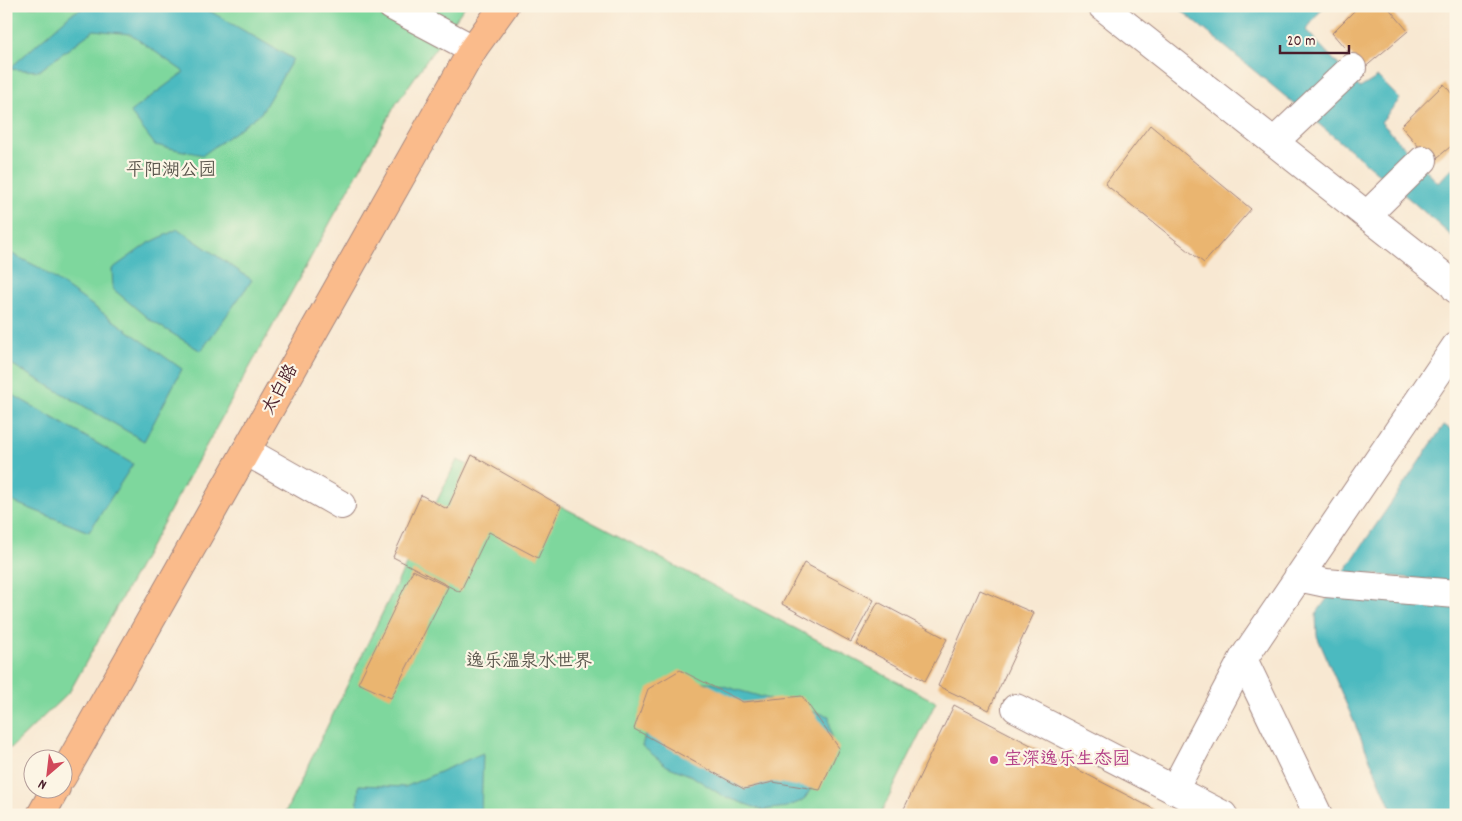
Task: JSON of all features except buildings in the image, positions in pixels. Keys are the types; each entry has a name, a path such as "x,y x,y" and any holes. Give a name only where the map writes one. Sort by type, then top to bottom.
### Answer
{"main road":[{"name":"太白路","path":"72,758 472,49 504,6"},
{"path":"41,815 50,798"}],"street":[{"path":"392,6 472,49"},
{"path":"1102,6 1451,282 1456,289"},
{"path":"1274,142 1352,68"},
{"path":"1366,215 1424,160"},
{"path":"1174,790 1243,659 1456,346"},
{"path":"246,451 341,505"},
{"path":"1298,577 1326,583 1456,594"},
{"path":"1243,659 1318,815"},
{"path":"1016,708 1223,815"}],"green space":[{"name":"平阳湖公园","path":"6,6 465,6 396,104 70,691 11,748 6,747"},
{"name":"逸乐温泉水世界","path":"457,460 557,504 936,702 880,815 284,815"}],"water":[{"path":"87,6 201,6 293,59 261,113 203,155 155,145 130,112 184,72 130,34 94,30 39,71 9,69 71,14"},
{"path":"1176,6 1324,6 1306,30 1360,88 1378,77 1400,99 1381,122 1438,183 1452,168 1456,172 1456,240 1413,202"},
{"path":"178,229 252,280 201,351 150,320 113,289 112,269 147,244"},
{"path":"6,251 38,267 182,369 144,441 6,361"},
{"path":"6,391 133,464 89,532 6,499"},
{"path":"1444,425 1456,433 1456,582 1344,572"},
{"path":"1331,593 1456,604 1456,815 1394,815 1317,636 1316,614"},
{"path":"682,680 713,683 829,716 832,745 820,773 804,800 787,807 762,810 723,796 692,776 667,766 642,746 653,707"},
{"path":"483,753 481,815 357,815 359,785 405,787"}],"place":[{"name":"宝深逸乐生态园","path":"994,760"}]}
